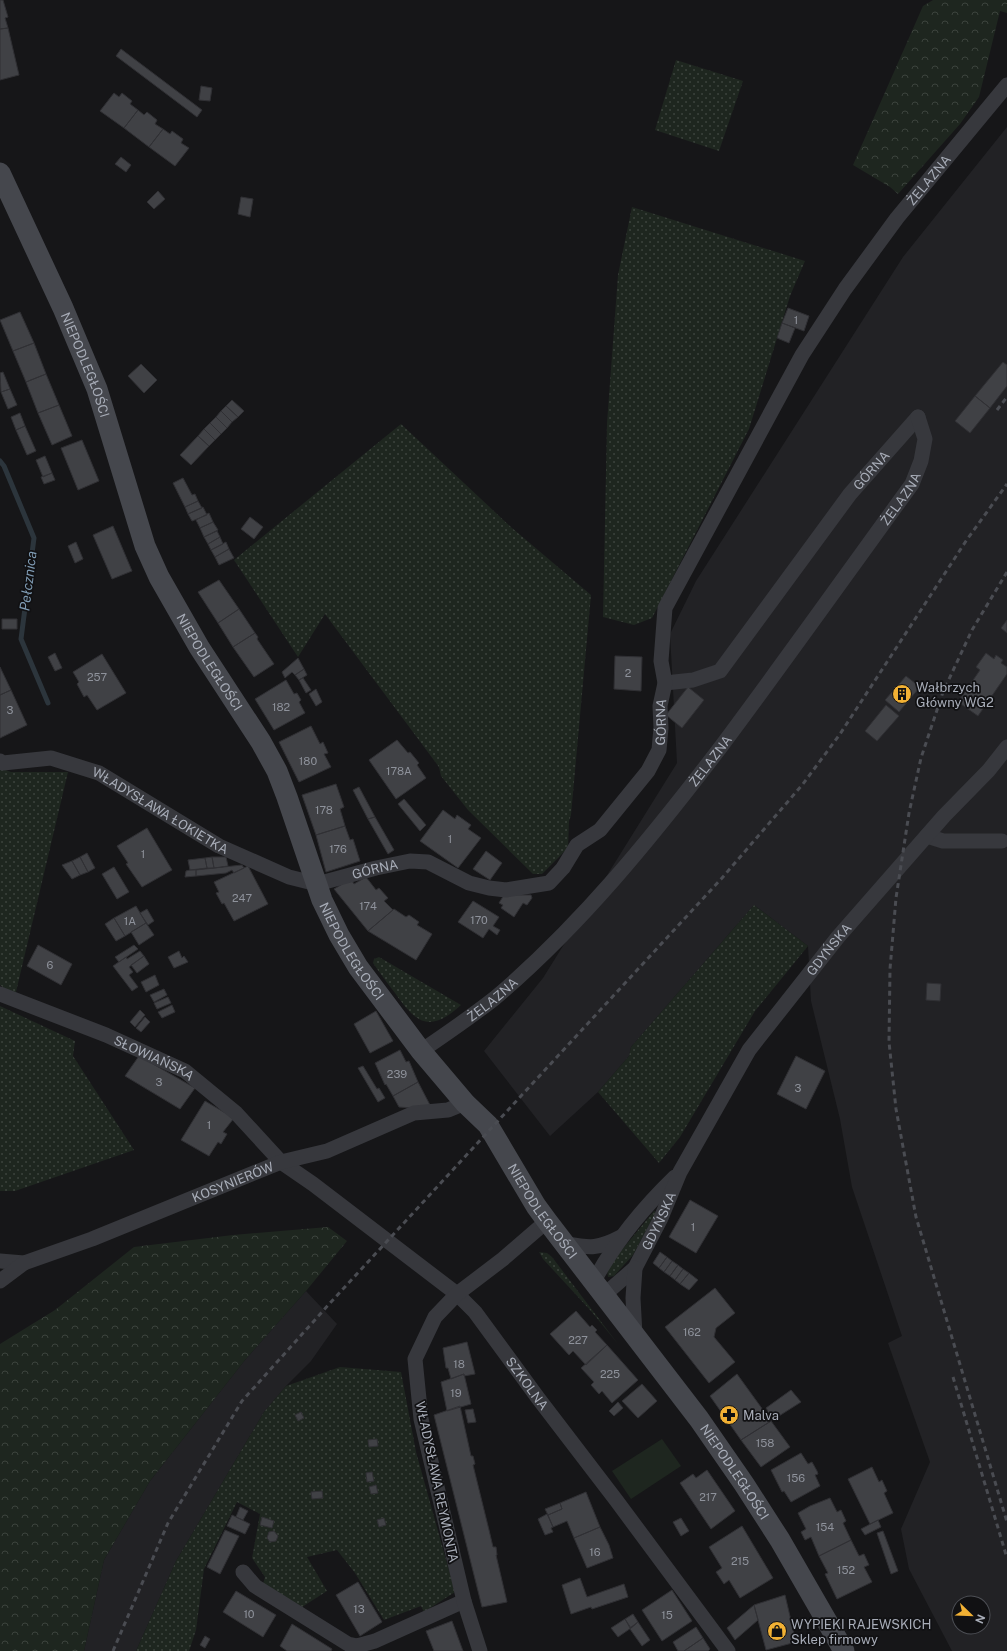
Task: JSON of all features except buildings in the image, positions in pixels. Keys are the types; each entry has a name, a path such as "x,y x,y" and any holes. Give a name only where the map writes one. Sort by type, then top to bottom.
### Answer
{"main road":[{"name":"NIEPODLEGŁOŚCI","path":"0,173 63,308 91,376 145,546 159,577 199,648 261,742 277,771 322,900 339,935 358,967 420,1051 465,1103 488,1125 536,1206 699,1419 744,1484 780,1540 844,1651"}],"street":[{"name":"ŻELAZNA","path":"665,683 661,661 665,608 802,355 845,289 897,218 1007,85"},
{"name":"ŻELAZNA","path":"420,1051 494,998 560,936 618,876 682,798 912,484 921,461 925,439 918,417"},
{"name":"GÓRNA","path":"317,884 376,868 410,861 428,862 469,883 489,888 506,890 549,883 563,868 577,845 600,830 648,771 659,750 661,728 660,706 665,683 693,680 720,671 850,494 918,417"},
{"name":"GDYŃSKA","path":"635,1335 633,1298 635,1268 661,1218 680,1172 749,1050 838,937 944,816 989,770 1007,747"},
{"name":"WŁADYSŁAWA ŁOKIETKA","path":"0,761 3,763 51,758 99,773 219,846 289,877 317,884"},
{"path":"927,836 943,841 1002,841"},
{"name":"SŁOWIAŃSKA","path":"0,994 106,1035 185,1071 236,1113 281,1162"},
{"name":"KOSYNIERÓW","path":"0,1261 24,1263 92,1239 281,1162 326,1151 414,1113 448,1110 465,1103"},
{"name":"SZKOLNA","path":"281,1162 313,1184 457,1294 475,1312 728,1651"},
{"name":"GDYŃSKA","path":"599,1288 610,1254 649,1203 680,1172"},
{"name":"WŁADYSŁAWA REYMONTA","path":"480,1651 464,1601 420,1418 415,1360 434,1317 457,1294 503,1259 547,1221"},
{"name":"GDYŃSKA","path":"566,1244 590,1248 606,1245 624,1235"},
{"path":"0,1281 24,1263"},
{"name":"GDYŃSKA","path":"599,1288 635,1268"},
{"path":"243,1572 255,1586 340,1640 357,1646 375,1641 464,1601"}],"shaded area":[{"path":"1007,127 1007,1651 952,1651 909,1569 901,1529 930,1462 888,1343 902,1336 852,1187 840,1119 811,1001 808,946 754,905 631,1047 629,1056 598,1092 550,1136 484,1051 543,978 677,763 670,634 696,581 903,257"},
{"path":"306,1291 337,1324 311,1361 286,1386 264,1412 176,1561 136,1651 84,1651 104,1560 150,1481 245,1360"}],"green space":[{"path":"933,0 1007,0 1007,13 1000,11 979,97 960,124 898,194 890,187 853,165 923,6"},
{"path":"676,60 743,81 719,151 655,130"},
{"path":"632,207 805,261 790,296 749,429 652,618 634,625 603,617 607,423 618,275"},
{"path":"401,424 512,528 591,595 571,815 569,821 568,848 542,874 533,874 468,810 441,776 439,767 325,614 298,657 234,560"},
{"path":"0,768 11,772 68,772 15,996 0,985"},
{"path":"754,905 808,946 755,1011 680,1137 659,1163 598,1092 629,1056 631,1047"},
{"path":"379,957 461,1005 440,1020 432,1022 417,1018 410,1012 386,982 373,963 374,959"},
{"path":"0,1006 75,1041 73,1056 134,1150 15,1191 0,1191"},
{"path":"654,1211 656,1212 633,1255 614,1276 608,1277 607,1270 611,1263"},
{"path":"328,1227 347,1241 306,1291 245,1360 150,1481 104,1560 84,1651 0,1651 0,1344 55,1310 134,1247 233,1235"},
{"path":"539,1252 547,1253 552,1257 618,1344 591,1311 543,1259"},
{"path":"340,1367 401,1372 416,1452 455,1592 424,1612 421,1606 384,1620 355,1573 337,1550 307,1557 327,1591 302,1607 263,1584 265,1577 252,1558 260,1514 237,1502 204,1569 196,1630 189,1651 136,1651 176,1561 264,1412 286,1386"},
{"path":"662,1439 681,1466 631,1499 612,1471"}],"waterway":[{"name":"Pełcznica","path":"0,461 4,466 34,538 21,639 48,703"}],"railway":[{"path":"997,410 1007,397"},
{"path":"113,1651 168,1523 242,1401 331,1302 722,878 803,784 840,734 966,541 1007,484"},
{"path":"1007,572 972,630 943,692 921,758 909,813 896,898 890,969 889,1042 896,1109 916,1217 1007,1522"},
{"path":"953,1377 1007,1558"}],"place":[{"name":"Wałbrzych Główny WG2","path":"902,694"},
{"name":"Malva","path":"729,1415"},
{"name":"WYPIEKI RAJEWSKICH Sklep firmowy","path":"777,1631"}]}
